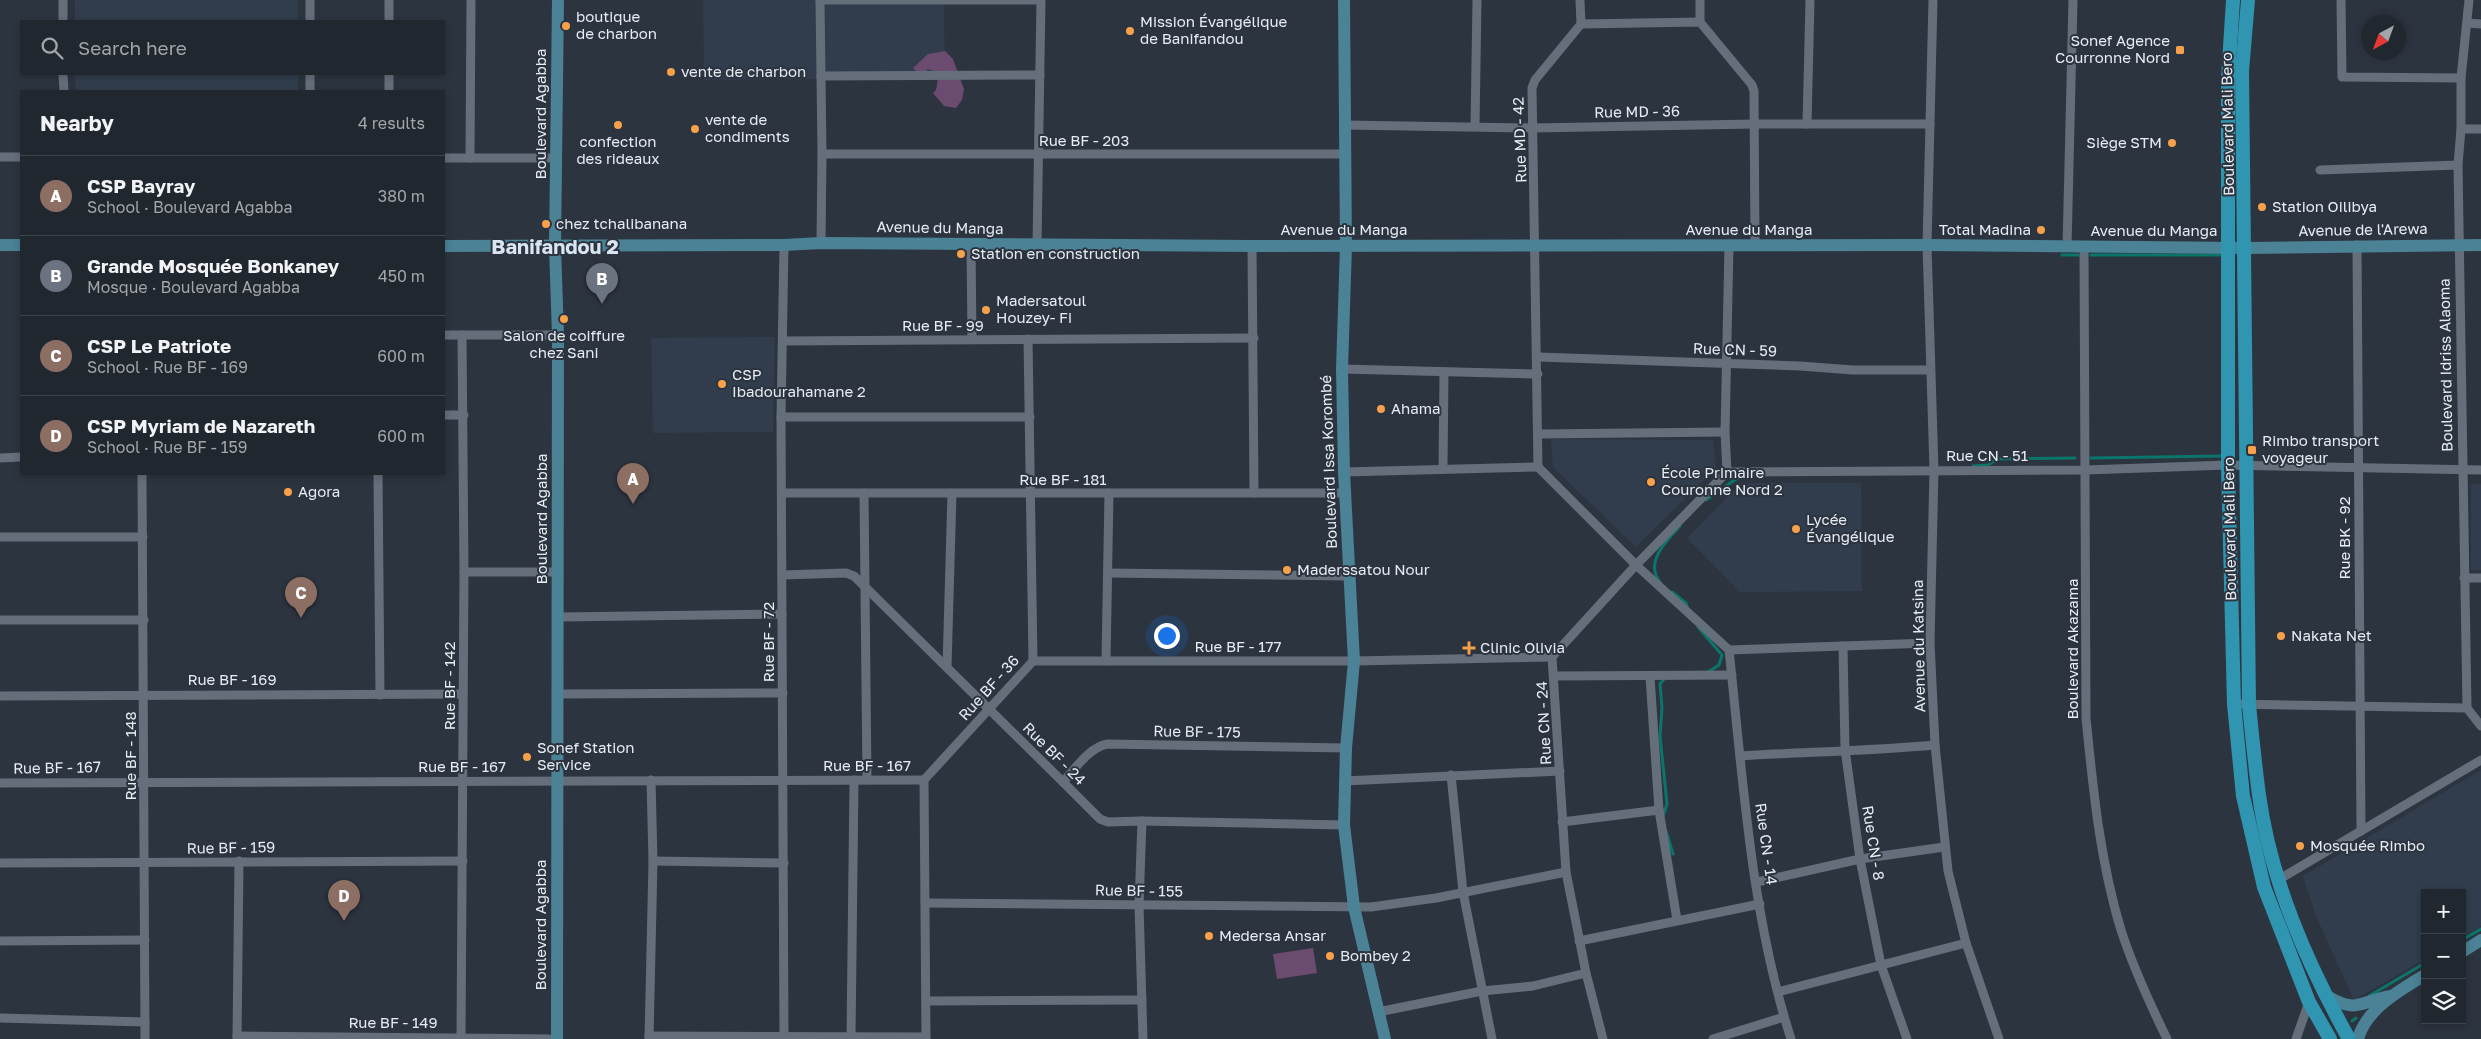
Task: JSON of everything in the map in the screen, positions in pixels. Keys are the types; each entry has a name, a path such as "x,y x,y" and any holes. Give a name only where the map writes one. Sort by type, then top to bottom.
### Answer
{"main road":[{"name":"Boulevard Mali Bero","path":"2233,0 2228,79 2228,465 2234,704 2243,796 2264,887 2309,1002 2330,1039"},
{"name":"Boulevard Mali Bero","path":"2248,0 2242,71 2249,705 2259,797 2278,880 2295,929 2325,995 2349,1039"}],"street":[{"path":"63,0 63,20"},
{"path":"310,0 310,20"},
{"path":"389,0 389,20"},
{"path":"470,158 471,0"},
{"name":"Boulevard Agabba","path":"557,1039 556,781 559,572 556,247 558,0"},
{"path":"821,243 820,0 1040,0 1038,246"},
{"name":"Boulevard Issa Korombé","path":"1344,0 1346,246 1342,369 1344,472 1354,661 1346,748 1344,825 1354,907 1385,1039"},
{"path":"1475,126 1477,0"},
{"path":"1580,0 1581,24 1700,22"},
{"path":"1700,0 1700,22 1754,88 1755,246"},
{"path":"1808,124 1810,0"},
{"name":"Avenue du Katsina","path":"1933,0 1927,245 1934,470 1930,643 1935,745 1944,847 1966,943 1997,1038"},
{"path":"2067,247 2073,0"},
{"path":"2341,0 2342,77 2461,78"},
{"name":"Boulevard Idriss Alaoma","path":"2467,708 2458,165 2461,129 2461,78 2469,0"},
{"path":"2466,23 2481,24"},
{"name":"Rue MD - 42","path":"1538,467 1533,84 1581,24"},
{"path":"64,75 64,90"},
{"path":"310,75 310,90"},
{"path":"389,75 389,90"},
{"path":"821,76 1040,75"},
{"name":"Rue MD - 36","path":"1344,125 1533,128 1755,124 1930,124"},
{"path":"2461,129 2481,129"},
{"name":"Rue BF - 203","path":"822,154 1346,154"},
{"path":"0,157 20,157"},
{"path":"445,158 557,158"},
{"path":"2320,170 2458,165"},
{"name":"Avenue du Manga","path":"445,246 556,247 821,243 1038,246 1927,245 2245,248"},
{"path":"0,245 20,245"},
{"name":"Rue BF - 72","path":"784,245 781,417 784,1038"},
{"path":"971,245 972,339"},
{"name":"Avenue de l'Arewa","path":"2245,248 2357,245 2481,245"},
{"name":"Rue BK - 92","path":"2357,245 2362,831"},
{"path":"1252,246 1254,493"},
{"path":"1552,657 1636,565 1727,472 1725,432 1729,246"},
{"name":"Boulevard Akazama","path":"2084,247 2086,718 2093,788 2104,859 2121,930 2147,998 2167,1039"},
{"path":"445,335 558,336"},
{"name":"Rue BF - 142","path":"461,1037 464,572 462,335"},
{"name":"Rue BF - 99","path":"783,341 1254,338"},
{"name":"Rue BF - 36","path":"924,780 1032,660 1028,339"},
{"name":"Rue CN - 59","path":"1538,357 1727,363 1853,370 1930,370"},
{"path":"1342,369 1538,374"},
{"path":"1443,469 1444,372"},
{"path":"445,415 464,415"},
{"path":"781,417 1030,418"},
{"path":"1539,434 1725,432"},
{"path":"0,458 20,458"},
{"name":"Rue CN - 51","path":"1727,472 2086,470 2228,465 2481,470"},
{"path":"1344,472 1538,467 1636,565 1729,650 1930,643"},
{"name":"Rue BF - 148","path":"142,475 144,537 145,1039"},
{"path":"378,475 380,695"},
{"name":"Rue BF - 181","path":"782,493 1346,493"},
{"path":"864,493 867,780"},
{"path":"947,667 952,493"},
{"path":"1106,660 1110,493"},
{"path":"0,537 144,537"},
{"path":"464,572 559,572"},
{"name":"Rue BF - 24","path":"782,575 846,573 864,584 1100,819 1108,822 1344,825"},
{"path":"1108,573 1350,576"},
{"path":"2464,578 2481,578"},
{"path":"559,617 782,614"},
{"path":"0,620 144,620"},
{"name":"Rue CN - 8","path":"1843,646 1845,749 1860,859 1882,965 1907,1039"},
{"name":"Rue CN - 14","path":"1729,650 1740,756 1760,904 1778,992 1791,1039"},
{"name":"Rue BF - 177","path":"1032,660 1354,661 1552,657"},
{"name":"Rue CN - 24","path":"1552,657 1555,676 1566,872 1586,973 1603,1039"},
{"path":"1555,676 1650,677 1732,675"},
{"path":"1650,677 1659,810 1677,920"},
{"path":"558,694 783,693"},
{"name":"Rue BF - 169","path":"0,696 463,694"},
{"path":"2234,704 2467,708 2481,726"},
{"name":"Rue BF - 175","path":"1063,782 1092,751 1100,745 1108,744 1346,748"},
{"path":"1740,756 1845,749 1876,750 1935,745"},
{"path":"2278,880 2481,760"},
{"path":"1344,781 1560,771"},
{"path":"1451,775 1463,892 1492,1039"},
{"path":"651,780 653,861 649,1037 926,1038 924,780"},
{"path":"851,1037 854,780"},
{"name":"Rue BF - 167","path":"0,783 144,781 924,780"},
{"path":"1562,822 1659,810"},
{"path":"1142,822 1139,905 1143,1039"},
{"path":"1757,882 1860,859 1944,847"},
{"name":"Rue BF - 159","path":"0,863 463,860"},
{"path":"237,1038 239,861"},
{"path":"653,861 784,863"},
{"name":"Rue BF - 155","path":"925,903 1388,906 1566,872"},
{"path":"1579,941 1760,904"},
{"path":"0,941 145,940"},
{"path":"2466,949 2481,940"},
{"path":"1778,992 1966,943"},
{"path":"1378,1012 1482,991 1533,986 1586,973"},
{"path":"2358,1039 2366,1023 2391,996 2421,977"},
{"path":"2325,995 2344,1006 2356,1006 2391,996"},
{"path":"926,1001 1142,1000"},
{"path":"2296,1039 2309,1002"},
{"path":"1712,1039 1784,1017"},
{"path":"0,1018 145,1022"},
{"name":"Rue BF - 149","path":"237,1038 461,1037 549,1039"}],"shaded area":[{"path":"75,0 298,0 298,20 75,20"},
{"path":"703,0 944,0 945,78 704,80"},
{"path":"945,51 953,59 964,89 962,100 956,108 944,106 933,93 936,90 939,73 928,69 921,76 913,68 928,54"},
{"path":"75,75 298,75 298,90 76,90"},
{"path":"775,337 773,432 653,433 651,338"},
{"path":"1551,439 1713,440 1716,468 1636,547 1553,467"},
{"path":"1741,483 1861,483 1862,591 1740,592 1687,538"},
{"path":"2471,484 2481,484 2481,570 2471,570"},
{"path":"2481,770 2481,926 2466,935 2466,889 2421,889 2421,961 2354,1000 2316,916 2303,876"},
{"path":"1313,948 1317,973 1277,979 1273,954"}],"waterway":[{"path":"2062,255 2078,255"},
{"path":"2091,255 2222,255"},
{"path":"2091,458 2222,456"},
{"path":"1973,466 1988,465 1997,459 2075,458"},
{"path":"1706,500 1736,479 1747,475"},
{"path":"1660,582 1656,574 1656,559 1669,538 1680,526"},
{"path":"1672,592 1686,603 1688,609"},
{"path":"1698,627 1722,655 1719,665 1708,672"},
{"path":"1663,816 1667,804 1660,736 1662,708 1660,684 1665,678"},
{"path":"1666,831 1673,854"},
{"path":"2466,938 2481,929"},
{"path":"2369,996 2421,965"},
{"path":"2352,1021 2356,1018"}],"place":[{"name":"boutique de charbon","path":"566,26"},
{"name":"Mission Évangélique de Banifandou","path":"1130,31"},
{"name":"Sonef Agence Courronne Nord","path":"2180,50"},
{"name":"vente de charbon","path":"671,72"},
{"name":"confection des rideaux","path":"618,125"},
{"name":"vente de condiments","path":"695,129"},
{"name":"Siège STM","path":"2172,143"},
{"name":"Station Oilibya","path":"2262,207"},
{"name":"chez tchalibanana","path":"546,224"},
{"name":"Total Madina","path":"2041,230"},
{"name":"Station en construction","path":"961,254"},
{"name":"Grande Mosquée Bonkaney","path":"602,304"},
{"name":"Madersatoul Houzey- Fi","path":"986,310"},
{"name":"Salon de coiffure chez Sani","path":"564,319"},
{"name":"CSP Ibadourahamane 2","path":"722,384"},
{"name":"Ahama","path":"1381,409"},
{"name":"Rimbo transport voyageur","path":"2252,450"},
{"name":"École Primaire Couronne Nord 2","path":"1651,482"},
{"name":"Agora","path":"288,492"},
{"name":"CSP Bayray","path":"633,504"},
{"name":"Lycée Évangélique","path":"1796,529"},
{"name":"Maderssatou Nour","path":"1287,570"},
{"name":"CSP Le Patriote","path":"301,618"},
{"name":"Nakata Net","path":"2281,636"},
{"name":"Clinic Olivia","path":"1469,648"},
{"name":"Sonef Station Service","path":"527,757"},
{"name":"Mosquée Rimbo","path":"2300,846"},
{"name":"CSP Myriam de Nazareth","path":"344,921"},
{"name":"Medersa Ansar","path":"1209,936"},
{"name":"Bombey 2","path":"1330,956"}],"district":[{"name":"Banifandou 2","path":"555,247"}]}
